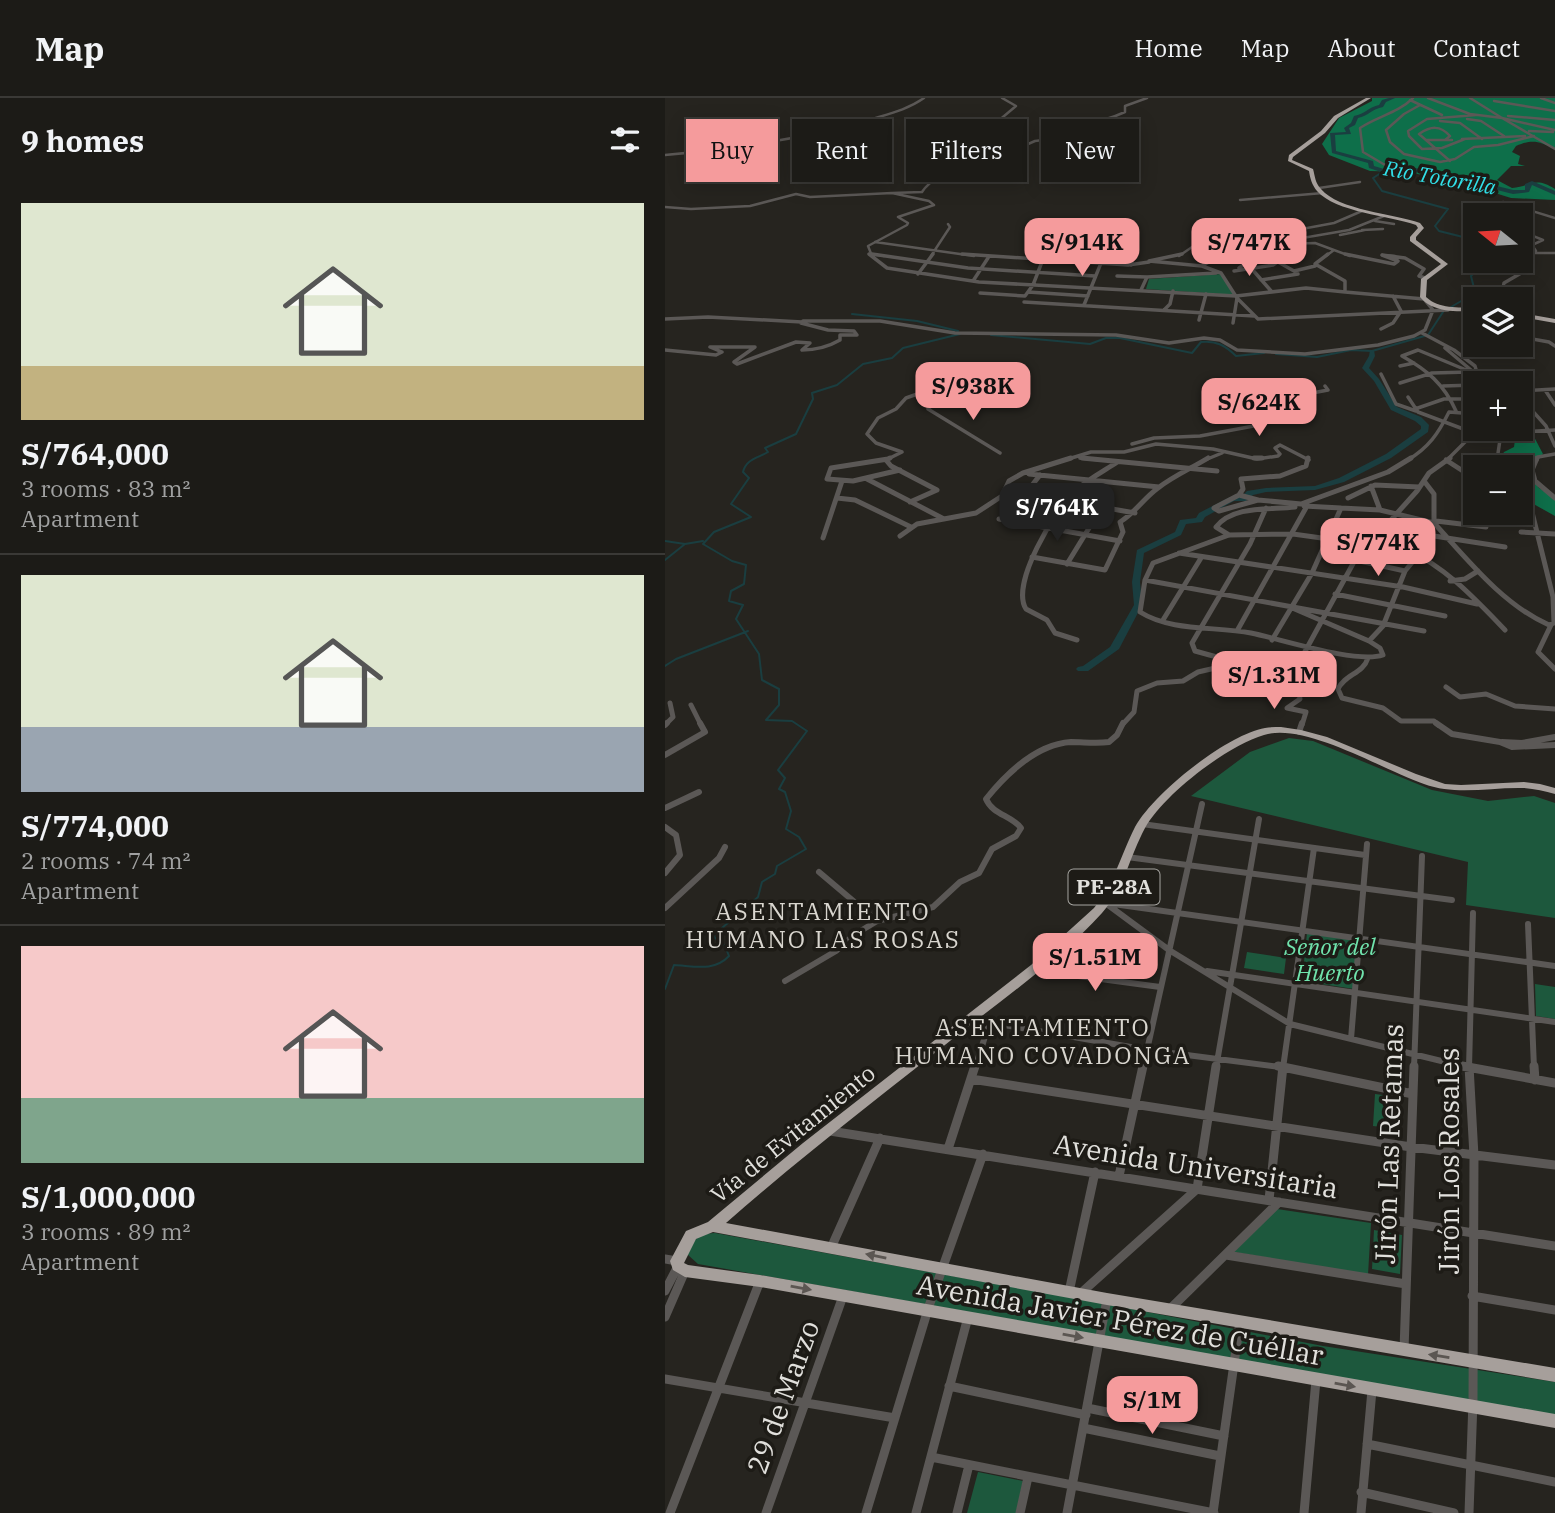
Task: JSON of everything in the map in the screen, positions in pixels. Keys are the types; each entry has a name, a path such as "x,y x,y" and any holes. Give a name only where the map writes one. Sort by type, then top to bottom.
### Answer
{"highway":[{"path":"1369,98 1334,118 1326,129 1291,156 1291,162 1311,170 1313,181 1321,190 1362,211 1418,225 1421,229 1413,237 1413,241 1444,261 1444,267 1425,278 1422,294 1424,299 1442,308 1463,309"},
{"path":"1533,317 1555,321"},
{"name":"Vía de Evitamiento","path":"675,1267 691,1235 713,1226 1034,970 1104,902 1117,881 1142,824 1156,805 1221,751 1268,730 1299,732 1433,784 1472,788 1520,784 1555,791"},
{"name":"Avenida Javier Pérez de Cuéllar","path":"713,1226 1107,1299 1555,1376"},
{"name":"Avenida Javier Pérez de Cuéllar","path":"675,1267 1555,1422"}],"street":[{"path":"665,155 727,149 838,130 896,113 924,98"},
{"path":"1001,119 1016,106 1002,98"},
{"path":"1027,144 1061,137 1060,125 1066,121 1094,122 1125,112 1125,106 1130,102 1147,98"},
{"path":"1428,98 1452,109 1555,131"},
{"path":"1470,98 1555,149"},
{"path":"1479,103 1480,98"},
{"path":"1513,103 1522,98"},
{"path":"1541,98 1555,103"},
{"path":"1385,166 1361,150 1358,140 1360,128 1377,117 1401,110 1411,99 1447,116 1481,121 1506,137"},
{"path":"1494,101 1555,111"},
{"path":"1420,105 1387,128 1388,139 1408,156 1450,161 1474,147 1498,145 1534,136"},
{"path":"1524,117 1527,116 1524,113 1526,105"},
{"path":"1465,139 1436,149 1419,148 1408,133 1423,120 1476,115"},
{"path":"1497,115 1555,120"},
{"path":"1423,120 1460,123 1482,138"},
{"path":"1444,142 1450,136 1436,125 1429,126 1419,134 1450,161"},
{"path":"1525,131 1555,131"},
{"path":"1427,140 1444,142 1534,136"},
{"path":"1544,142 1555,142"},
{"path":"665,207 691,209 750,206 796,194 810,197 920,193 929,182"},
{"path":"1240,200 1321,190 1360,182"},
{"path":"892,193 929,201 935,205 900,216 898,219 908,223 907,225 868,246 869,254 887,268 973,281 1173,291 1237,297 1308,288 1424,299 1433,310"},
{"path":"1362,211 1329,224 1291,231 1355,258 1389,263 1398,263 1383,255 1406,259 1422,267 1424,269 1419,275 1425,278"},
{"path":"1533,211 1555,218"},
{"path":"873,242 988,258 1131,265 1183,255 1191,247 1249,231 1290,244 1349,230 1384,216"},
{"path":"1373,220 1394,224"},
{"path":"918,274 945,238 950,227 948,224"},
{"path":"1329,224 1349,230 1383,229"},
{"path":"1092,229 1055,240 1132,252 1131,265"},
{"path":"1234,271 1279,242 1365,230"},
{"path":"1202,266 1258,233"},
{"path":"1533,235 1543,239 1533,244"},
{"path":"1117,276 1147,278 1223,274 1278,262 1307,240"},
{"path":"1205,242 1257,255"},
{"path":"1290,244 1295,249"},
{"path":"1533,246 1536,251 1533,253 1555,253"},
{"path":"980,293 1022,297 1033,285 1047,249 1098,252 1101,253 1101,263 1084,305"},
{"path":"1261,280 1315,266 1317,261 1334,250"},
{"path":"869,254 926,263 1095,276"},
{"path":"973,281 988,258"},
{"path":"1149,262 1202,266 1223,274 1237,297 1254,316"},
{"path":"1278,262 1304,279"},
{"path":"1315,266 1345,281 1345,292"},
{"path":"1251,268 1272,292"},
{"path":"1503,287 1504,283 1521,273"},
{"path":"1141,290 1147,278"},
{"path":"1165,309 1170,304 1173,291"},
{"path":"1028,292 1087,296"},
{"path":"1199,320 1206,293"},
{"path":"1393,296 1401,311"},
{"path":"1233,323 1237,297"},
{"path":"1024,302 1203,311 1262,319 1442,308 1463,310"},
{"path":"1422,333 1433,310"},
{"path":"1381,329 1396,321 1401,311"},
{"path":"665,319 708,317 802,322 880,321 960,332 1116,335 1174,343 1204,338 1220,340 1237,349 1295,354 1378,345 1422,333 1475,366 1476,371"},
{"path":"665,351 716,355 722,352 710,347 755,346 743,358 734,362 737,364 796,342 810,343 802,350 807,351 835,344 840,340 840,335 857,334 854,331 828,330 802,322"},
{"path":"1533,339 1555,346"},
{"path":"1443,344 1470,371"},
{"path":"1456,411 1443,386 1432,373 1402,356 1418,349 1469,371"},
{"path":"1400,366 1414,363"},
{"path":"1400,383 1432,373 1463,372"},
{"path":"1381,374 1398,407 1417,410 1445,423 1463,428"},
{"path":"1443,386 1463,385"},
{"path":"1106,451 1154,438 1210,435 1259,425 1290,414 1301,396 1328,390 1325,386"},
{"path":"1533,390 1555,389"},
{"path":"1545,390 1555,405"},
{"path":"901,470 865,478 827,480 831,468 888,458 902,452 873,441 867,437 867,431 878,418 897,409 906,398 927,392 947,391 929,411 1000,453"},
{"path":"1408,397 1417,410"},
{"path":"1417,410 1451,400 1463,400"},
{"path":"1533,411 1546,426 1555,446"},
{"path":"1296,505 1398,467 1423,450 1445,423 1449,412 1463,413"},
{"path":"1533,430 1555,430"},
{"path":"1299,732 1305,712 1287,708 1300,699 1301,690 1295,674 1296,668 1344,576 1429,473 1466,441"},
{"path":"1132,444 1213,449 1257,459 1273,459 1280,454 1275,448 1280,445 1310,459 1306,466 1280,476 1241,479 1243,489 1239,495 1215,507 1215,510 1258,500"},
{"path":"900,536 911,527 976,513 1002,496 1009,481 1023,473 1091,452 1132,451 1145,445"},
{"path":"1033,557 1105,570 1123,532 1119,523 1135,513 1142,502 1159,487 1217,453 1230,453"},
{"path":"1554,496 1535,481 1532,470 1538,457 1555,454"},
{"path":"888,458 886,462 937,490 910,502"},
{"path":"1078,458 1217,471"},
{"path":"1446,460 1463,471"},
{"path":"1077,640 1055,634 1047,620 1028,614 1021,595 1027,585 1027,574 1033,557 1067,501 1089,481 1116,463"},
{"path":"1023,473 1159,487"},
{"path":"1026,494 1040,475"},
{"path":"865,478 945,520"},
{"path":"823,538 842,481"},
{"path":"1424,481 1434,494 1435,522 1449,539 1478,571 1534,618 1543,624 1551,625"},
{"path":"1348,498 1371,486 1419,488"},
{"path":"1371,486 1380,510"},
{"path":"1006,490 1135,513"},
{"path":"1015,522 1033,495"},
{"path":"1239,495 1296,505 1380,510 1435,522 1463,524"},
{"path":"837,498 855,500 911,527"},
{"path":"1229,535 1216,527 1219,522 1251,510 1307,506"},
{"path":"1237,631 1251,601 1273,568 1307,506"},
{"path":"1067,564 1102,507"},
{"path":"785,981 836,951 854,935 877,921 933,907 960,882 979,873 992,849 1016,836 1021,828 1019,823 992,810 986,799 998,784 1036,752 1069,742 1109,742 1134,712 1137,691 1157,683 1183,681 1198,672 1224,666 1224,659 1193,648 1192,643 1227,579 1240,565 1266,508"},
{"path":"1272,640 1312,573 1341,508"},
{"path":"1533,515 1553,597 1554,623 1538,652 1555,669"},
{"path":"999,519 1120,541"},
{"path":"1335,523 1383,527 1505,547"},
{"path":"1473,525 1486,527"},
{"path":"1521,532 1555,534"},
{"path":"1290,607 1369,640 1380,648 1384,655 1368,659 1357,653 1307,649 1237,631 1200,628 1140,614 1145,580 1153,563 1229,535 1293,534 1368,544 1419,555 1483,606 1505,630"},
{"path":"1369,640 1378,633 1384,623 1405,570 1434,536"},
{"path":"1179,553 1240,565 1344,576 1483,606"},
{"path":"1163,620 1201,558"},
{"path":"1355,560 1405,570"},
{"path":"1450,581 1465,579 1478,571"},
{"path":"1548,579 1555,579"},
{"path":"1145,580 1424,631"},
{"path":"1335,594 1445,616"},
{"path":"1368,659 1363,671 1343,677 1338,689 1339,695 1354,702 1390,711 1401,720 1434,721 1444,731 1452,734 1500,742 1527,743 1555,737"},
{"path":"1446,687 1460,697 1486,695 1515,706 1555,709"},
{"path":"665,725 673,717 670,704"},
{"path":"665,755 705,732 691,705"},
{"path":"1500,742 1518,748 1555,745"},
{"path":"665,808 699,792"},
{"path":"1119,1176 1202,804"},
{"path":"1075,1293 1197,1189 1259,819"},
{"path":"1142,824 1365,855"},
{"path":"665,827 676,835 680,855 665,873"},
{"path":"1351,1039 1367,844"},
{"path":"665,908 689,891 705,871 721,858 725,847"},
{"path":"1170,1308 1226,1255 1274,1201 1276,1126 1314,848"},
{"name":"Jirón Las Retamas","path":"1404,1350 1422,856"},
{"path":"1127,857 1452,900"},
{"path":"819,872 877,921"},
{"path":"1104,902 1555,966"},
{"path":"1104,902 1169,950 1290,1024 1469,1069 1555,1083"},
{"name":"Jirón Los Rosales","path":"1469,1513 1473,1408 1474,1156 1469,1069 1473,913"},
{"path":"1528,924 1535,1080"},
{"path":"1034,970 1160,988"},
{"path":"1205,970 1555,1022"},
{"path":"970,1019 1148,1050 1283,1067 1413,1094"},
{"path":"948,1149 989,1024"},
{"path":"971,1079 1411,1147 1555,1165"},
{"name":"Avenida Universitaria","path":"830,1131 1555,1246"},
{"path":"831,1248 880,1138"},
{"path":"866,1513 927,1310 983,1154"},
{"path":"1075,1293 1095,1172"},
{"path":"1226,1255 1406,1284"},
{"path":"665,1291 675,1267"},
{"path":"665,1317 675,1267"},
{"path":"670,1513 760,1281"},
{"name":"29 de Marzo","path":"766,1513 843,1296"},
{"path":"1472,1296 1555,1310"},
{"path":"1067,1513 1107,1299"},
{"path":"916,1513 968,1317"},
{"path":"931,1457 1214,1513 1240,1321"},
{"path":"665,1379 895,1418"},
{"path":"1304,1513 1316,1380"},
{"path":"950,1386 1224,1436"},
{"path":"1360,1513 1372,1390"},
{"path":"1083,1429 1220,1456"},
{"path":"1367,1444 1555,1482"},
{"path":"957,1513 969,1465"},
{"path":"1020,1513 1028,1477"},
{"path":"1361,1492 1454,1513"}],"green space":[{"path":"1372,98 1555,98 1555,149 1535,142 1516,146 1512,152 1520,156 1518,164 1525,166 1511,166 1497,180 1512,188 1543,183 1555,189 1555,200 1511,198 1466,184 1408,172 1370,171 1329,155 1322,144 1339,118 1372,101"},
{"path":"1222,274 1235,295 1146,289 1149,279"},
{"path":"1533,435 1543,454 1533,464 1533,455 1502,455 1514,447 1515,441 1533,441"},
{"path":"1533,480 1539,488 1555,498 1555,516 1533,504"},
{"path":"1289,738 1313,741 1432,790 1488,801 1534,796 1555,803 1555,918 1466,905 1468,862 1191,796 1250,752"},
{"name":"Señor del Huerto","path":"1307,933 1357,940 1354,989 1302,981"},
{"path":"1247,952 1286,958 1284,974 1244,968"},
{"path":"1535,984 1555,987 1555,1019 1536,1016"},
{"path":"1375,1094 1398,1097 1397,1129 1373,1126"},
{"path":"1277,1209 1371,1223 1368,1275 1234,1252"},
{"path":"1374,1230 1402,1235 1400,1274 1372,1269"},
{"path":"715,1233 1323,1346 1555,1382 1555,1416 698,1264 687,1254 689,1249 701,1236"},
{"path":"978,1472 1023,1481 1016,1513 967,1513"}],"waterway":[{"name":"Rio Totorilla","path":"1393,98 1384,101 1381,106 1371,108 1365,115 1356,117 1353,124 1346,128 1349,133 1332,134 1334,152 1371,162 1371,167 1384,171 1399,168 1437,173 1513,192 1527,191 1527,185 1532,183 1555,193"},
{"path":"1384,171 1373,178 1382,191 1448,209 1435,226 1439,231 1463,237"},
{"path":"1451,307 1463,300 1474,288 1471,276 1474,273"},
{"path":"1276,354 1317,357 1351,350 1372,351 1428,335 1443,312"},
{"path":"852,314 917,321 958,331"},
{"path":"745,632 736,619 743,605 729,601 731,591 744,584 746,565 732,561 703,544 714,532 751,517 731,504 749,478 743,472 745,468 768,452 765,448 796,434 813,399 812,393 837,385 863,364 892,358 903,348 960,334"},
{"path":"991,335 1090,344 1106,338 1120,338 1192,353 1201,342 1211,342 1236,356 1264,353"},
{"path":"1081,669 1114,649 1138,605 1136,582 1140,552 1178,533 1183,522 1199,520 1202,515 1233,499 1243,499 1250,493 1315,488 1341,480 1388,456 1425,430 1425,425 1418,419 1394,408 1377,380 1365,368 1372,351"},
{"path":"665,541 685,544"},
{"path":"685,544 703,541"},
{"path":"665,560 685,544"},
{"path":"665,666 676,659 745,632"},
{"path":"665,989 674,965 710,966 729,956 725,946 714,937 715,934 758,897 762,882 775,874 777,866 806,849 799,837 786,829 791,811 785,792 779,789 785,778 778,770 807,731 792,721 766,720 779,705 779,689 762,680 759,654 745,632"}],"district":[{"name":"ASENTAMIENTO HUMANO LAS ROSAS","path":"823,926"},
{"name":"ASENTAMIENTO HUMANO COVADONGA","path":"1043,1042"}]}
